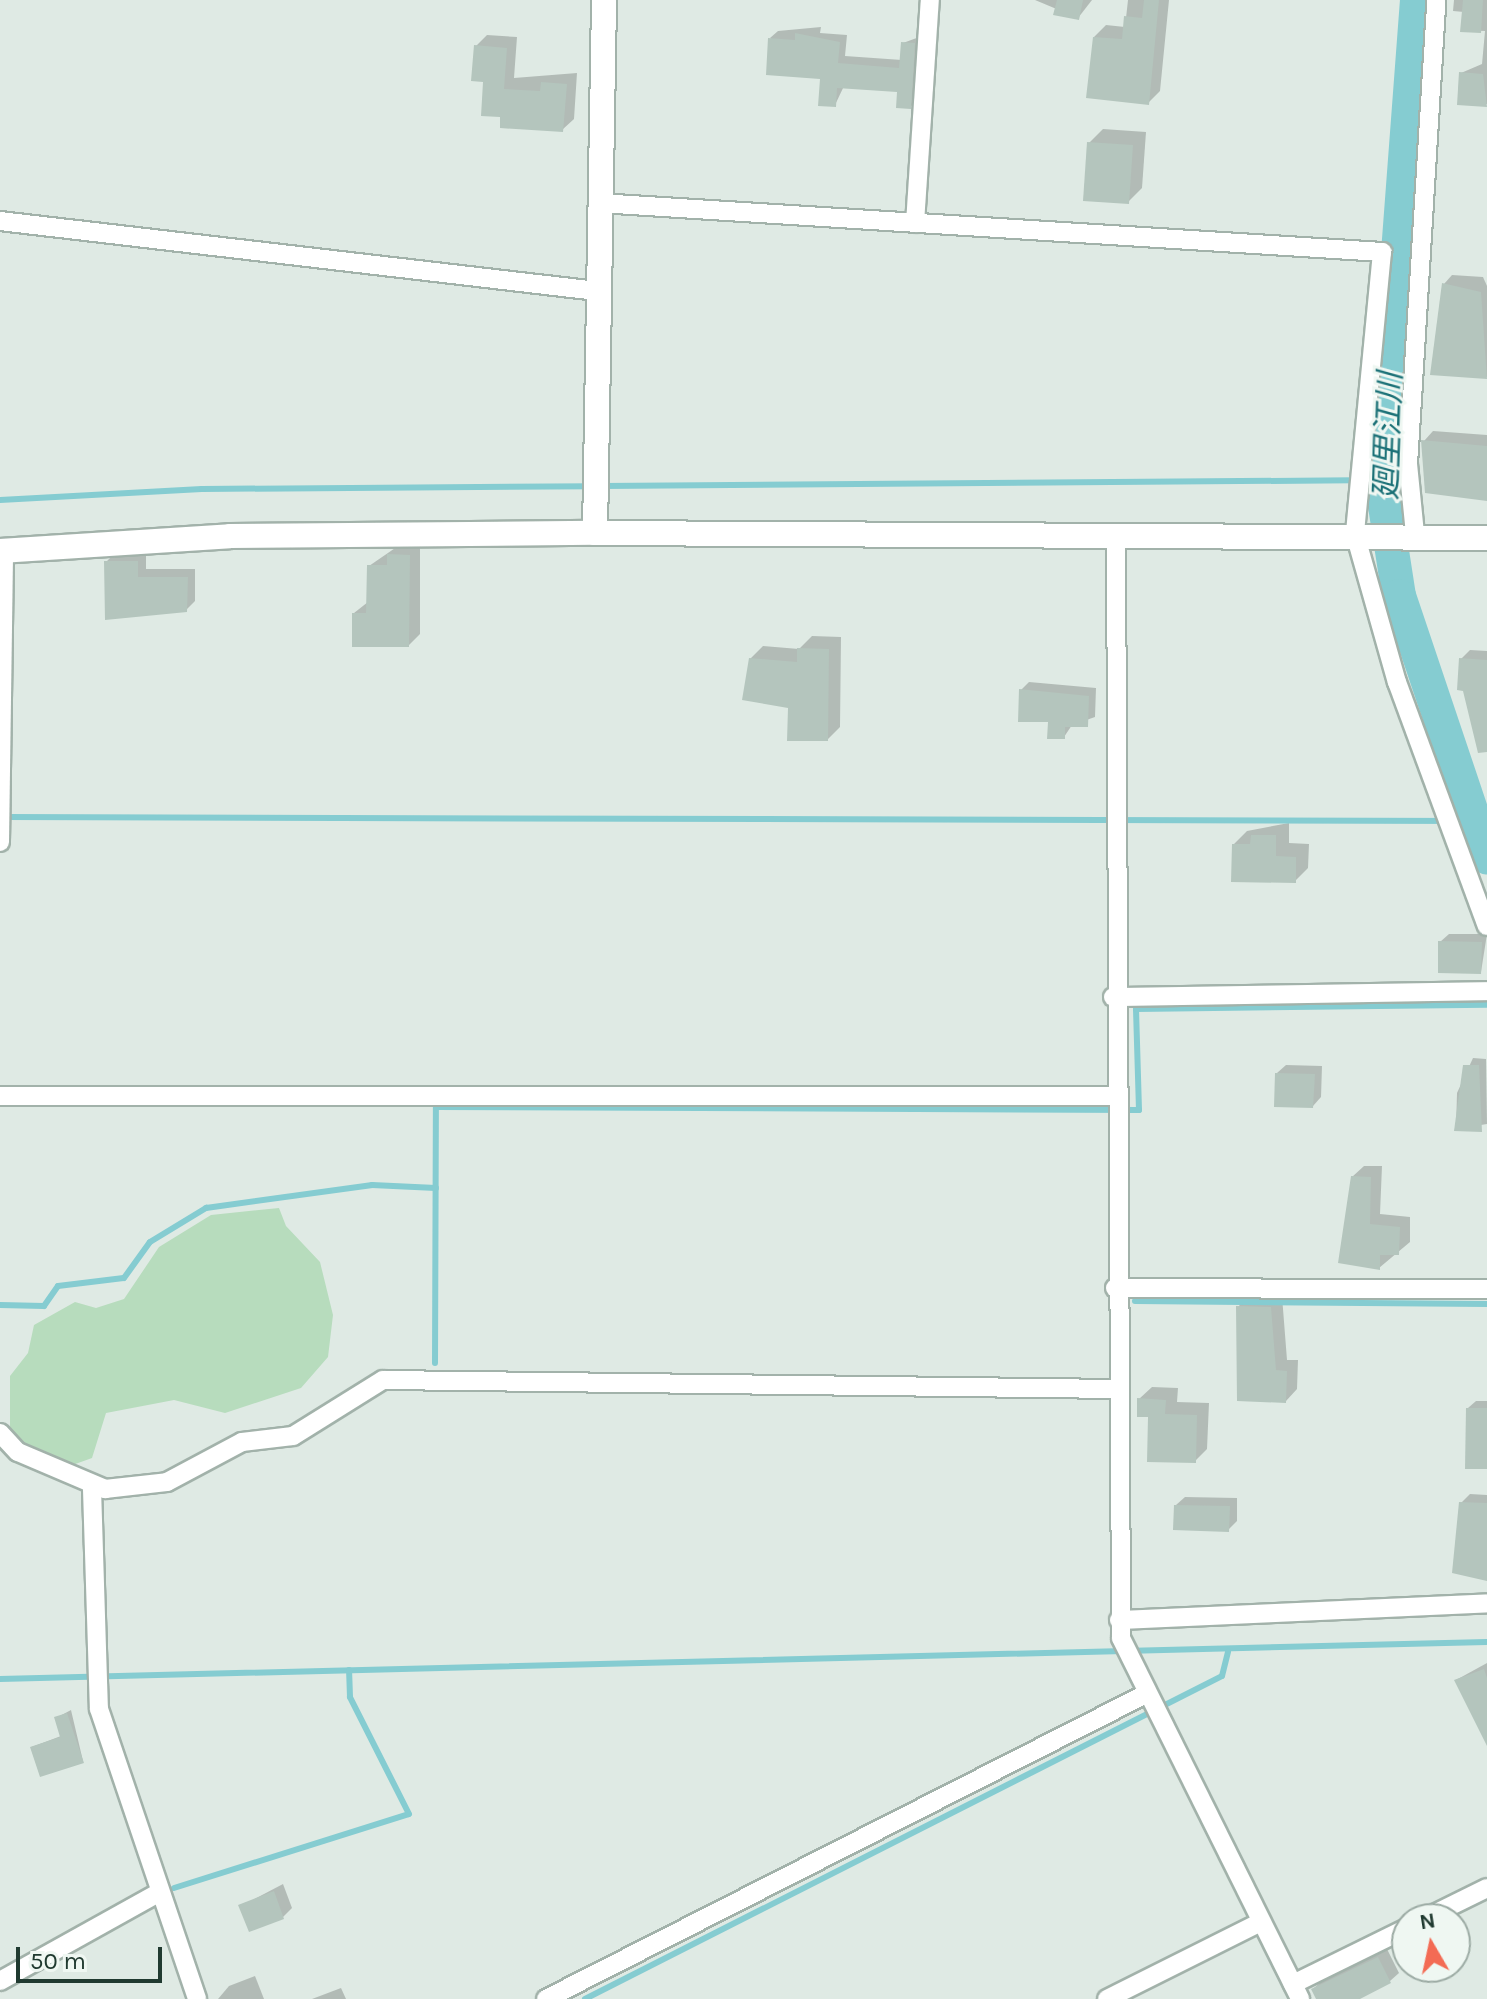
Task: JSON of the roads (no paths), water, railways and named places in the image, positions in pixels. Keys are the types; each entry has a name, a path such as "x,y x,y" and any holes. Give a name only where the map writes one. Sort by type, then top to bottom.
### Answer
{"street":[{"path":"595,533 604,0"},
{"path":"915,223 930,0"},
{"path":"1415,534 1408,451 1436,0"},
{"path":"599,203 1382,252 1355,534 1397,682 1487,926"},
{"path":"0,221 597,291"},
{"path":"1116,534 1112,821 1113,1106 1120,1629 1128,1662 1297,1992 1391,1937"},
{"path":"0,842 2,551 230,536 1415,534 1487,538"},
{"path":"1113,997 1487,991"},
{"path":"0,1096 1113,1106"},
{"path":"1115,1288 1487,1289"},
{"path":"0,1433 18,1452 92,1489 167,1482 242,1442 293,1436 383,1380 1115,1389"},
{"path":"92,1489 95,1677 158,1893 197,1999"},
{"path":"1120,1629 1487,1603"},
{"path":"546,1999 1151,1705"},
{"path":"1457,1903 1487,1888"},
{"path":"0,1981 158,1893"},
{"path":"1107,1999 1261,1922"}],"waterway":[{"name":"廻里江川","path":"1417,0 1381,480 1399,596 1487,858"},
{"path":"603,486 1381,480"},
{"path":"0,500 202,489 592,486"},
{"path":"4,817 1473,821"},
{"path":"435,1363 436,1107 1139,1110 1136,1009 1487,1005"},
{"path":"0,1305 44,1306 58,1286 124,1278 150,1242 206,1208 372,1185 436,1188"},
{"path":"1135,1301 1487,1304"},
{"path":"0,1679 1487,1642"},
{"path":"585,1999 1222,1676 1228,1652"},
{"path":"174,1888 409,1814 350,1697 349,1670"}]}
